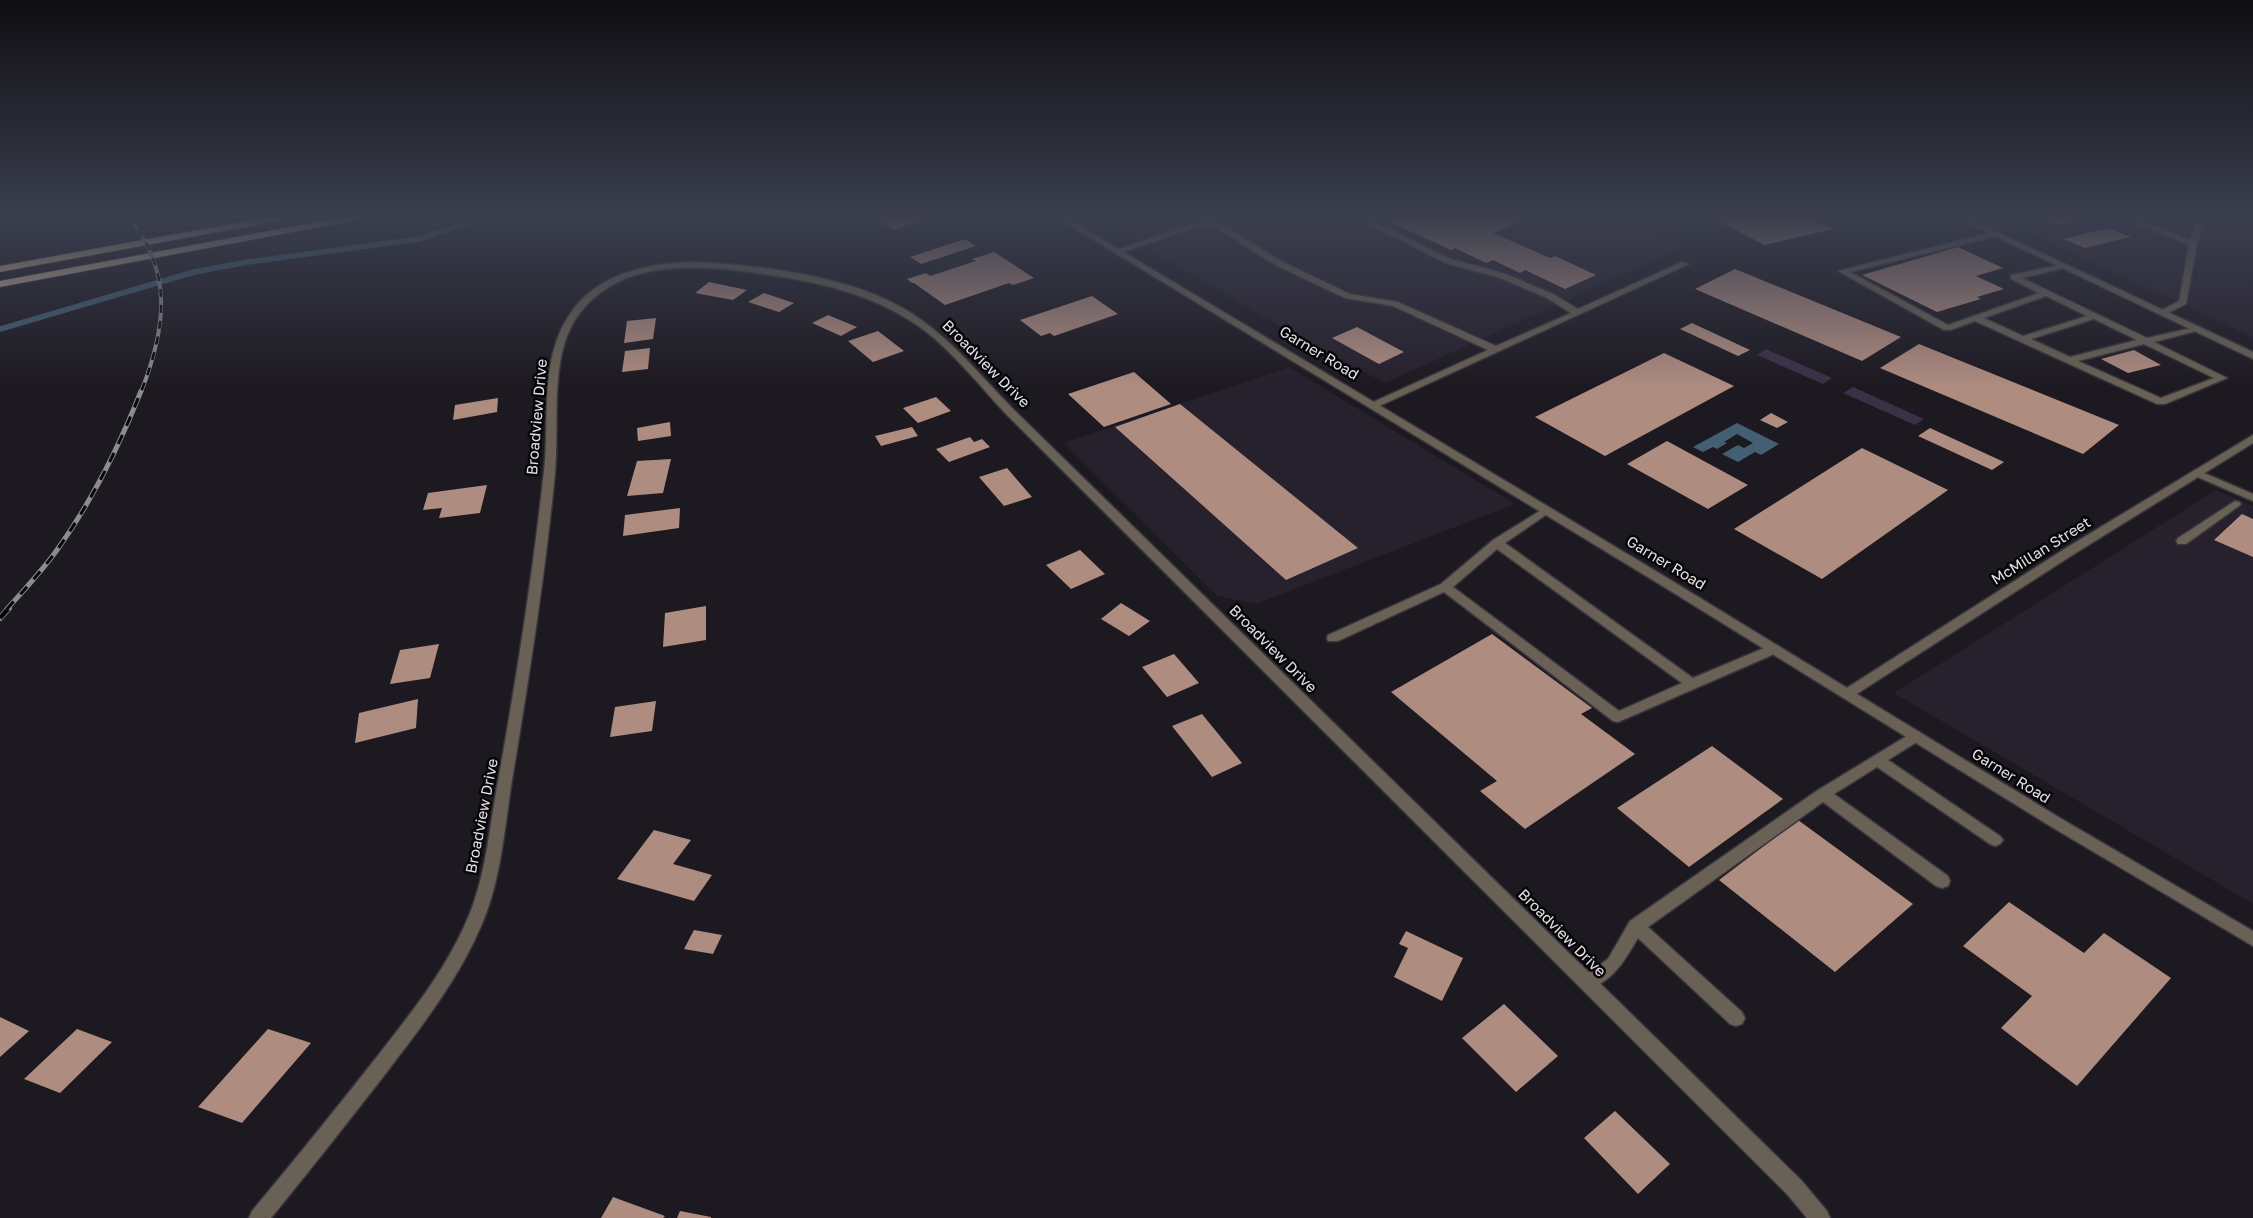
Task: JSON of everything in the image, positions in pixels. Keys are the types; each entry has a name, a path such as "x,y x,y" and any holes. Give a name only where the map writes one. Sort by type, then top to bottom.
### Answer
{"highway":[{"path":"0,284 54,274"}],"street":[{"name":"Broadview Drive","path":"258,1218 312,1153 427,1007 450,972 468,938 481,906 521,694 551,464 554,378 561,340 572,316 595,293 629,274"},
{"name":"Broadview Drive","path":"775,274 839,286 893,307 937,336 1016,418 1794,1187 1820,1218"},
{"name":"Garner Road","path":"1155,274 1375,405 2158,884 2253,939"},
{"path":"1301,274 1348,296 1395,304 1496,350"},
{"path":"1495,274 1550,296 1578,313"},
{"path":"1375,405 1664,274"},
{"path":"1847,274 1947,328 2047,293"},
{"path":"1976,318 2161,402 2222,378 2014,277 2028,274"},
{"path":"2078,274 2253,356"},
{"path":"2161,313 2183,302 2188,274"},
{"path":"2023,339 2094,316"},
{"path":"2069,360 2193,329"},
{"name":"McMillan Street","path":"1847,694 2070,551 2253,438"},
{"path":"2197,473 2253,498"},
{"path":"2182,541 2235,504"},
{"path":"1333,638 1445,587 1497,543 1546,510"},
{"path":"1497,543 1692,684"},
{"path":"1445,587 1618,717 1774,649"},
{"path":"1588,982 1614,964 1636,926 1823,794 1915,736"},
{"path":"1878,760 1995,840"},
{"path":"1823,794 1942,881"},
{"path":"1636,926 1736,1018"}],"shaded area":[{"path":"1191,274 1624,274 1385,383 1305,341"},
{"path":"2118,274 2253,274 2253,337"},
{"path":"1766,349 1832,378 1823,384 1757,355"},
{"path":"1289,367 1515,504 1256,604 1217,596 1064,443"},
{"path":"1853,387 1924,419 1915,425 1843,393"},
{"path":"2216,490 2253,506 2253,904 1894,693"}],"water":[{"path":"1737,423 1779,444 1761,455 1755,452 1738,462 1722,454 1738,445 1744,448 1753,443 1737,434 1717,449 1713,447 1703,452 1693,447"}],"building":[{"path":"923,274 930,276 937,274 1028,274 1034,278 1013,285 1009,283 945,305 907,279"},
{"path":"1533,274 1596,275 1565,289"},
{"path":"1725,274 1747,274 1901,337 1862,361 1695,289"},
{"path":"1983,274 1976,276 2004,289 1977,297 1981,299 1937,312 1862,275"},
{"path":"709,282 747,290 733,300 695,293"},
{"path":"764,293 794,303 779,312 748,302"},
{"path":"1092,296 1118,314 1054,336 1050,333 1041,336 1020,320"},
{"path":"828,315 857,327 841,336 812,323"},
{"path":"656,318 653,339 624,343 627,321"},
{"path":"1692,323 1750,350 1738,356 1680,329"},
{"path":"1357,327 1404,352 1379,364 1332,338"},
{"path":"878,331 904,351 873,362 848,341"},
{"path":"1919,344 2119,425 2083,454 1880,368"},
{"path":"650,348 648,369 622,372 625,351"},
{"path":"2134,350 2161,365 2128,373 2101,359"},
{"path":"1664,353 1734,386 1605,456 1535,417"},
{"path":"1134,372 1171,404 1104,427 1068,394"},
{"path":"936,397 951,411 918,423 903,408"},
{"path":"498,398 497,412 453,420 455,405"},
{"path":"1180,404 1358,548 1286,580 1115,427"},
{"path":"1771,413 1788,422 1777,428 1760,420"},
{"path":"670,422 671,436 638,441 637,428"},
{"path":"912,427 918,436 881,446 875,436"},
{"path":"1930,428 2004,462 1992,470 1918,436"},
{"path":"970,437 974,442 982,439 990,447 949,462 936,449"},
{"path":"1667,441 1748,485 1708,509 1627,464"},
{"path":"1862,448 1948,490 1822,579 1734,529"},
{"path":"671,459 663,493 627,496 637,461"},
{"path":"1007,468 1032,497 1004,506 979,477"},
{"path":"487,485 480,513 439,518 442,508 423,510 428,493"},
{"path":"680,508 679,528 623,536 625,515"},
{"path":"2242,514 2253,519 2253,557 2214,540"},
{"path":"1080,550 1105,574 1071,589 1046,565"},
{"path":"1121,603 1150,621 1129,636 1101,619"},
{"path":"706,606 706,640 663,647 665,613"},
{"path":"1492,634 1592,708 1581,714 1635,754 1525,829 1480,791 1497,781 1391,692"},
{"path":"439,644 430,678 390,684 400,650"},
{"path":"1174,654 1199,683 1167,697 1142,667"},
{"path":"418,699 416,728 355,743 359,713"},
{"path":"656,701 652,731 610,737 615,707"},
{"path":"1202,714 1242,763 1212,777 1172,726"},
{"path":"1712,746 1783,799 1689,867 1617,808"},
{"path":"1798,820 1913,904 1835,972 1719,880"},
{"path":"654,830 691,840 673,864 712,875 694,901 617,879"},
{"path":"2009,902 2084,953 2104,933 2171,978 2077,1086 2001,1028 2032,996 1963,946"},
{"path":"694,930 722,935 713,954 684,949"},
{"path":"1406,931 1463,958 1442,1001 1394,977 1408,948 1399,944"},
{"path":"1504,1004 1558,1056 1516,1092 1462,1038"},
{"path":"0,1017 29,1031 0,1057"},
{"path":"77,1029 112,1042 60,1093 24,1079"},
{"path":"268,1029 311,1043 242,1123 198,1107"},
{"path":"1615,1111 1670,1164 1638,1194 1584,1138"},
{"path":"613,1197 665,1216 663,1218 601,1218"},
{"path":"680,1211 711,1217 711,1218 677,1218"}],"waterway":[{"path":"0,329 188,274"}],"railway":[{"path":"141,392 150,368 160,323 161,301 157,274"},
{"path":"7,609 51,558 82,512 124,433 141,391"},
{"path":"0,618 9,608"}]}
